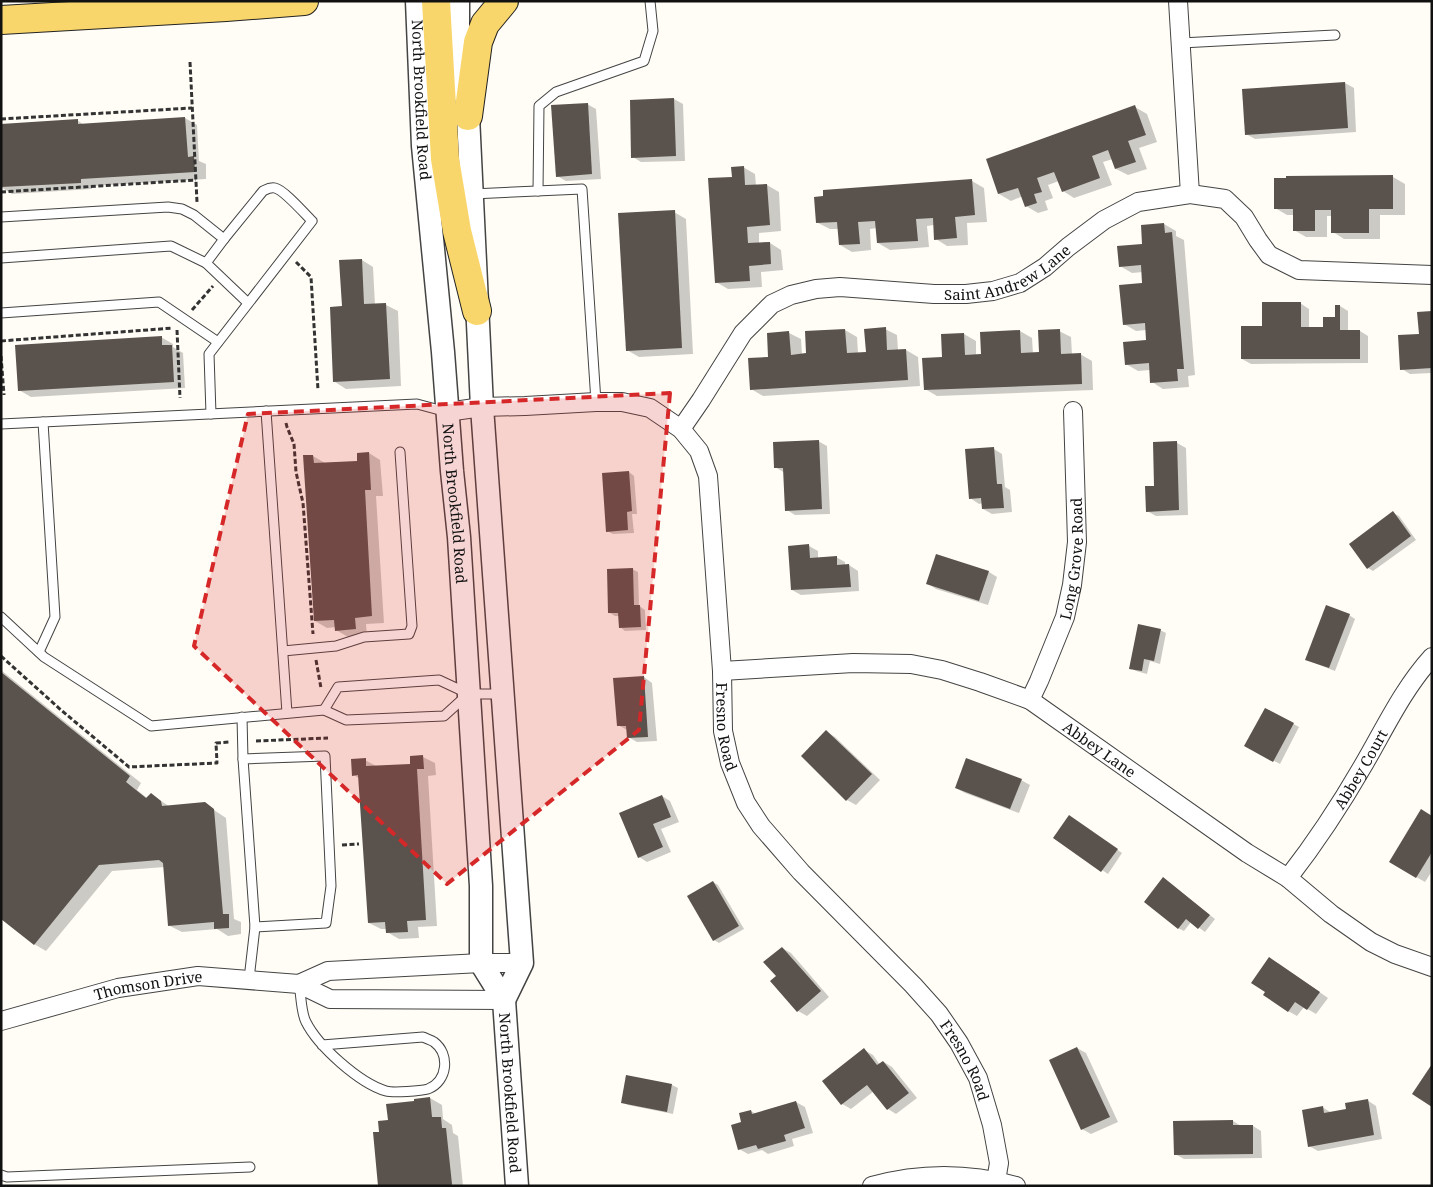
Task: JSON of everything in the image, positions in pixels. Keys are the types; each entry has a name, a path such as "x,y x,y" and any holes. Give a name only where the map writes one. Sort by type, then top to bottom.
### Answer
{"main road":[{"path":"1,20 217,8 304,1"},
{"path":"436,1 445,159 456,231 477,311"},
{"path":"468,116 478,42 485,24 504,1"}],"street":[{"name":"North Brookfield Road","path":"417,1 423,146 459,537 481,886 481,963 504,1000 517,1186"},
{"name":"North Brookfield Road","path":"458,1 458,25 468,116 482,407 522,963 504,1000"},
{"path":"1178,1 1190,194"},
{"name":"Saint Andrew Lane","path":"681,429 743,333 772,304 791,295 816,289 840,287 934,294 966,294 994,291 1020,283 1044,267 1104,220 1138,202 1190,194 1224,199 1244,217 1270,255 1299,270 1432,275"},
{"name":"Fresno Road","path":"447,412 482,407 622,402 650,408 681,429 699,451 708,476 722,671 723,731 730,764 746,803 761,826 801,872 913,985 939,1014 959,1043 978,1078 992,1125 999,1163 996,1180"},
{"name":"Long Grove Road","path":"1030,700 1065,617 1072,585 1077,542 1074,411"},
{"name":"Abbey Court","path":"1288,878 1316,842 1354,782 1406,690 1432,658"},
{"name":"Abbey Lane","path":"722,671 853,663 911,664 942,670 1030,700 1247,853 1288,878 1331,914 1371,942 1395,954 1432,968"},
{"name":"Thomson Drive","path":"299,984 328,971 481,963 522,963"},
{"name":"Thomson Drive","path":"1,1021 118,988 198,976 299,984 330,999 504,1000"},
{"path":"872,1186 902,1179 934,1176 966,1176 996,1180 1016,1186"}],"lane":[{"path":"538,191 539,106 556,92 644,61 653,31 650,1"},
{"path":"1182,43 1335,35"},
{"path":"206,263 263,191 268,188 276,188 282,192 312,221 208,354 211,414"},
{"path":"472,194 582,189 596,402"},
{"path":"1,217 168,207 182,209 224,239"},
{"path":"1,258 172,246 206,263 248,303"},
{"path":"1,313 159,302 218,342"},
{"path":"1,424 417,404 447,412"},
{"path":"266,411 287,713"},
{"path":"39,652 55,617 43,422"},
{"path":"282,651 336,646 364,637 409,634 412,626 400,452"},
{"path":"1,617 39,652 151,726 324,710 346,720 444,716 469,694"},
{"path":"324,710 338,687 439,680 469,694 503,694"},
{"path":"242,717 255,927 249,979"},
{"path":"244,759 325,756 331,886 326,923 255,927"},
{"path":"299,984 305,1020 322,1045 358,1077 387,1092 402,1092 428,1089 438,1082 444,1072 445,1060 440,1049 433,1041 423,1037 322,1045"},
{"path":"1,1175 7,1177 250,1167"}],"path":[{"path":"190,62 197,218"},
{"path":"1,119 192,108"},
{"path":"1,192 196,180"},
{"path":"286,254 311,277 318,390"},
{"path":"180,398 177,328 221,277"},
{"path":"1,341 177,328"},
{"path":"1,356 4,395"},
{"path":"285,410 287,427 294,444 296,472 303,503 315,648 324,710"}],"highlighted area":[{"path":"670,393 639,730 447,884 194,646 248,414"}],"building":[{"path":"1345,82 1348,128 1245,135 1242,89"},
{"path":"674,98 676,156 631,158 630,100"},
{"path":"588,103 592,174 556,177 551,105"},
{"path":"1135,105 1146,135 1128,141 1136,162 1115,169 1108,150 1092,156 1100,178 1062,192 1054,172 1037,178 1042,192 1034,194 1037,203 1025,207 1018,188 998,194 986,159"},
{"path":"185,117 188,157 194,156 195,172 81,179 81,183 1,187 1,124 78,119 78,124"},
{"path":"744,166 745,185 767,184 770,225 747,227 748,243 770,242 771,264 749,266 750,281 715,283 708,178 732,177 731,167"},
{"path":"1393,175 1393,209 1369,209 1369,233 1331,233 1331,210 1315,210 1315,231 1293,231 1293,209 1274,209 1274,178 1286,178 1286,176"},
{"path":"972,179 975,215 955,217 957,238 934,240 933,218 916,219 918,241 877,243 875,221 858,222 860,244 839,245 837,222 816,223 814,197 823,196 823,190"},
{"path":"675,210 682,348 626,351 618,213"},
{"path":"1164,223 1165,233 1172,232 1184,369 1177,369 1178,381 1150,383 1149,363 1125,365 1123,342 1146,340 1145,323 1123,325 1119,285 1142,283 1141,265 1119,267 1117,246 1142,244 1141,225"},
{"path":"362,259 364,304 386,303 390,379 333,382 330,307 342,306 339,260"},
{"path":"1262,302 1301,302 1301,327 1323,327 1323,317 1335,317 1335,305 1340,305 1340,330 1360,330 1360,359 1241,359 1241,326 1262,326"},
{"path":"1432,311 1432,368 1400,370 1398,335 1419,334 1417,312"},
{"path":"886,327 887,350 906,349 908,380 750,390 748,358 768,357 767,333 789,331 791,355 806,353 805,331 845,329 847,353 866,352 864,329"},
{"path":"1060,329 1061,354 1081,353 1082,384 924,390 922,358 942,357 941,334 964,333 965,355 981,354 980,332 1020,330 1021,353 1039,352 1038,330"},
{"path":"162,336 162,345 172,345 174,382 18,391 15,345"},
{"path":"819,440 822,509 785,511 783,468 774,468 773,442"},
{"path":"1177,441 1179,510 1146,512 1145,486 1154,486 1153,442"},
{"path":"994,447 997,484 1002,484 1004,508 982,509 981,498 969,499 965,449"},
{"path":"369,452 371,490 365,490 372,616 355,618 356,629 335,631 334,620 314,621 303,455 313,455 314,463 357,461 357,453"},
{"path":"629,471 632,511 627,512 628,530 606,532 602,473"},
{"path":"1393,511 1411,536 1367,569 1349,544"},
{"path":"809,544 810,558 837,556 837,565 849,564 851,587 791,590 788,546"},
{"path":"936,554 989,571 979,601 926,584"},
{"path":"633,568 634,605 640,605 641,627 619,628 618,613 608,613 607,569"},
{"path":"1326,605 1350,614 1329,668 1305,660"},
{"path":"1138,624 1161,629 1154,661 1144,659 1142,671 1129,669"},
{"path":"1,672 130,776 126,782 146,798 151,793 161,801 162,806 205,802 214,809 223,914 229,914 229,928 214,929 214,922 168,926 163,863 159,860 99,865 34,945 1,919"},
{"path":"644,676 648,737 627,738 626,726 617,726 613,678"},
{"path":"1265,708 1294,723 1273,762 1244,746"},
{"path":"826,730 872,774 846,801 801,756"},
{"path":"423,755 424,769 417,769 426,920 407,921 408,932 386,933 385,922 368,923 358,775 352,776 351,759 366,758 366,766 410,764 410,756"},
{"path":"966,758 1022,779 1010,809 955,788"},
{"path":"662,795 671,817 653,824 663,847 638,858 619,813"},
{"path":"1421,809 1432,816 1432,852 1416,878 1389,862"},
{"path":"1069,815 1118,849 1101,872 1053,838"},
{"path":"1163,877 1210,915 1198,929 1186,919 1178,929 1144,902"},
{"path":"713,881 739,926 713,941 687,896"},
{"path":"782,947 821,991 797,1012 770,981 776,976 763,962"},
{"path":"1269,957 1320,992 1307,1010 1295,1002 1288,1012 1263,995 1265,992 1251,983"},
{"path":"1077,1047 1110,1117 1081,1130 1049,1060"},
{"path":"864,1048 877,1065 883,1061 909,1093 887,1110 867,1085 841,1105 822,1081"},
{"path":"1432,1064 1432,1107 1412,1094"},
{"path":"626,1075 672,1084 667,1112 621,1103"},
{"path":"430,1097 432,1117 441,1117 442,1128 446,1128 451,1186 378,1186 373,1132 379,1132 378,1121 388,1120 386,1104"},
{"path":"1368,1099 1374,1135 1308,1147 1302,1110 1323,1106 1324,1113 1346,1109 1345,1103"},
{"path":"796,1101 805,1128 784,1135 786,1141 758,1149 756,1145 738,1150 731,1125 741,1122 739,1113 751,1110 752,1114"},
{"path":"1233,1120 1233,1125 1253,1125 1253,1154 1174,1155 1173,1121"}]}
